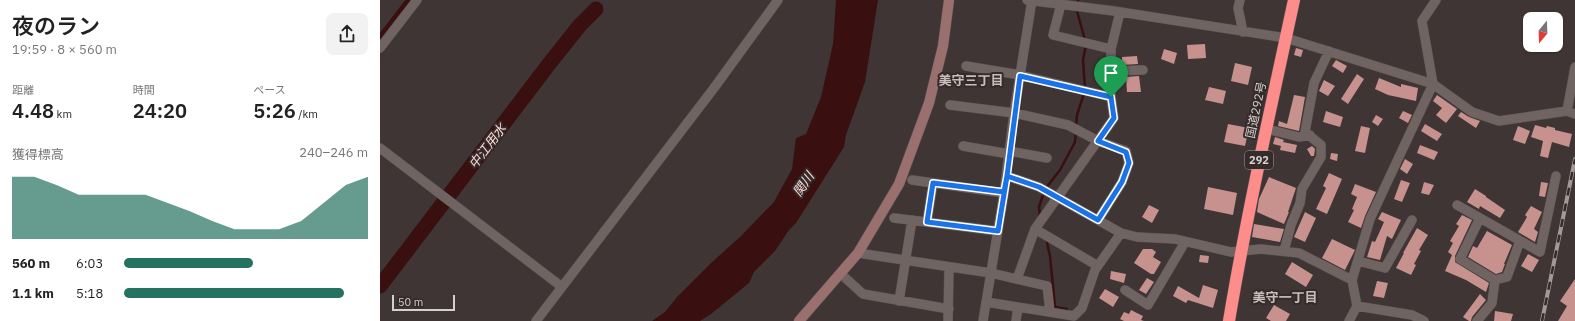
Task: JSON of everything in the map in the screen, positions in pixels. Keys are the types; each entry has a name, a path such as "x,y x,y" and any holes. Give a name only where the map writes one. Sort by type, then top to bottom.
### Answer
{"highway":[{"name":"国道292号","path":"1229,321 1240,252 1294,0"}],"street":[{"path":"380,48 417,0"},
{"path":"536,321 714,88 778,0"},
{"path":"798,321 858,253 899,184 929,103 943,46 948,0"},
{"path":"983,321 1007,176 1014,113 1031,0 1120,12 1286,38 1433,84 1472,112 1500,121 1571,113 1575,67"},
{"path":"1240,0 1238,8 1243,32"},
{"path":"1349,321 1357,306 1352,280 1370,219 1433,84 1422,21 1436,0"},
{"path":"1061,4 1053,35 1111,48"},
{"path":"1017,279 1035,229 1114,118 1111,97 1111,48 1120,12"},
{"path":"1284,251 1291,225 1300,203 1302,189 1321,157 1321,145 1305,132 1314,83 1329,51"},
{"path":"966,66 1020,76 1111,97"},
{"path":"1111,71 1143,70"},
{"path":"950,105 1014,113 1068,125 1098,141 1126,152 1129,163 1122,182 1098,220"},
{"path":"1266,129 1299,137 1310,135"},
{"path":"963,146 1047,158"},
{"path":"380,148 562,287"},
{"path":"1007,176 1039,187 1121,234 1137,237 1174,239 1231,252 1261,249 1299,253 1352,280"},
{"path":"1457,205 1540,252 1556,176"},
{"path":"912,180 1004,192"},
{"path":"927,222 933,183"},
{"path":"894,218 998,231"},
{"path":"1480,218 1460,259 1495,280 1507,277 1520,241"},
{"path":"899,301 912,220"},
{"path":"1358,261 1385,268 1412,220"},
{"path":"1035,229 1098,266"},
{"path":"986,302 1050,312 1069,318 1074,316 1082,308 1095,270 1121,234"},
{"path":"1125,290 1148,305 1185,242"},
{"path":"858,253 991,273 1047,286 1050,312"},
{"path":"948,321 949,267"},
{"path":"840,274 863,294 949,309"},
{"path":"1477,321 1492,303 1495,280"},
{"path":"1357,306 1412,315 1424,321"},
{"path":"1016,321 1018,307"}],"water":[{"name":"関川","path":"836,0 878,0 865,82 846,135 844,147 796,223 789,230 775,251 754,272 749,283 711,314 700,321 652,321 665,312 678,296 741,236 774,202 792,169 796,138 806,134 821,97 833,44"}],"building":[{"path":"1205,44 1206,58 1188,59 1187,45"},
{"path":"1296,48 1303,50 1301,57 1294,55"},
{"path":"1164,49 1177,53 1174,64 1161,59"},
{"path":"1137,56 1138,64 1122,65 1122,57"},
{"path":"1336,60 1347,66 1343,73 1332,66"},
{"path":"1235,63 1252,67 1248,85 1231,81"},
{"path":"1357,74 1364,79 1348,104 1341,99"},
{"path":"1139,76 1141,92 1127,92 1126,77"},
{"path":"1379,78 1401,87 1401,84 1418,88 1416,101 1388,95 1375,89"},
{"path":"1324,80 1335,86 1328,96 1319,91"},
{"path":"1209,87 1226,91 1223,104 1205,100"},
{"path":"1294,95 1305,97 1299,131 1278,126 1279,121 1287,124"},
{"path":"1437,95 1457,109 1446,123 1436,115 1442,108 1433,101"},
{"path":"1326,111 1343,117 1340,127 1323,122"},
{"path":"1403,111 1412,115 1408,123 1399,118"},
{"path":"1461,112 1480,121 1476,128 1458,116"},
{"path":"1376,115 1383,119 1378,126 1372,122"},
{"path":"1228,124 1249,128 1245,146 1224,142"},
{"path":"1425,124 1442,134 1437,141 1421,131"},
{"path":"1535,125 1546,128 1547,126 1555,128 1555,130 1572,134 1569,147 1552,142 1548,158 1540,156 1543,141 1531,137"},
{"path":"1361,126 1370,128 1365,153 1355,151"},
{"path":"1518,126 1530,131 1525,144 1513,140"},
{"path":"1275,137 1284,140 1283,142 1297,145 1295,153 1280,150 1281,146 1273,144"},
{"path":"1420,145 1438,152 1434,160 1417,153"},
{"path":"1312,146 1315,149 1314,156 1311,156 1307,149"},
{"path":"1331,153 1338,154 1337,161 1330,159"},
{"path":"1405,159 1413,164 1407,174 1400,169"},
{"path":"1329,173 1342,179 1327,214 1316,209 1326,188 1323,186"},
{"path":"1269,177 1296,188 1284,224 1257,212 1259,199"},
{"path":"1401,180 1410,183 1402,202 1394,199"},
{"path":"1424,182 1434,185 1429,195 1421,193"},
{"path":"1541,182 1548,183 1545,197 1539,196"},
{"path":"1355,184 1376,192 1361,228 1348,222 1354,210 1352,209 1357,197 1351,194"},
{"path":"1208,187 1237,193 1233,215 1204,209"},
{"path":"1475,189 1505,210 1500,218 1480,206 1479,209 1467,202"},
{"path":"1149,205 1159,210 1152,223 1142,217"},
{"path":"1531,206 1542,212 1534,229 1538,232 1535,242 1518,232 1527,217 1525,215"},
{"path":"1305,212 1316,218 1305,242 1294,237"},
{"path":"1382,212 1401,220 1392,239 1387,236 1380,260 1367,257 1372,241 1375,242 1384,222 1378,219"},
{"path":"1462,215 1472,220 1455,256 1455,262 1489,283 1486,292 1466,280 1445,271 1452,255 1448,252 1453,243 1450,241 1459,226 1456,224"},
{"path":"1254,224 1284,229 1280,242 1252,237"},
{"path":"1417,228 1428,235 1419,250 1421,251 1414,264 1416,265 1411,275 1396,268"},
{"path":"1487,231 1512,245 1502,272 1496,274 1468,257 1473,246 1477,248"},
{"path":"1332,239 1355,250 1345,270 1322,258"},
{"path":"1143,249 1152,249 1156,252 1153,257 1161,262 1154,274 1151,274 1134,263"},
{"path":"1528,254 1539,260 1532,272 1521,266"},
{"path":"1200,255 1209,256 1208,263 1199,262"},
{"path":"1292,262 1313,275 1306,287 1285,274"},
{"path":"1111,271 1126,274 1124,283 1110,279"},
{"path":"1147,278 1154,282 1146,294 1139,290"},
{"path":"1575,279 1575,321 1558,321 1567,306 1560,301"},
{"path":"1377,281 1388,283 1384,298 1373,296"},
{"path":"1203,285 1218,290 1213,308 1188,300 1186,303 1173,296 1178,286 1199,298"},
{"path":"1105,289 1119,297 1113,307 1099,298"},
{"path":"1480,294 1486,300 1472,317 1471,321 1469,321 1463,317"},
{"path":"1274,305 1290,314 1286,321 1271,321 1266,318"},
{"path":"1131,310 1143,316 1141,320 1144,321 1124,321 1120,319 1124,312 1129,314"},
{"path":"1495,311 1513,314 1511,321 1494,321"}],"waterway":[{"path":"380,40 411,0"},
{"path":"1078,0 1077,11 1085,40"},
{"name":"中江用水","path":"380,286 549,64 580,25 596,9"},
{"path":"1085,88 1083,60 1086,45"},
{"path":"1076,126 1077,115 1084,93"},
{"path":"1046,188 1060,170 1075,142 1076,131"},
{"path":"1040,216 1039,207 1044,192"},
{"path":"1046,238 1050,256 1055,307 1067,309 1067,313"}],"railway":[{"path":"1542,321 1575,159"}],"district":[{"name":"美守三丁目","path":"971,80"},
{"name":"美守一丁目","path":"1285,297"}],"route":[{"path":"1111,97 1020,76 1007,176 998,231 927,222 933,183 1004,192 1007,176 1039,187 1098,220 1122,182 1129,163 1126,152 1098,141 1114,118 1111,97"}]}
